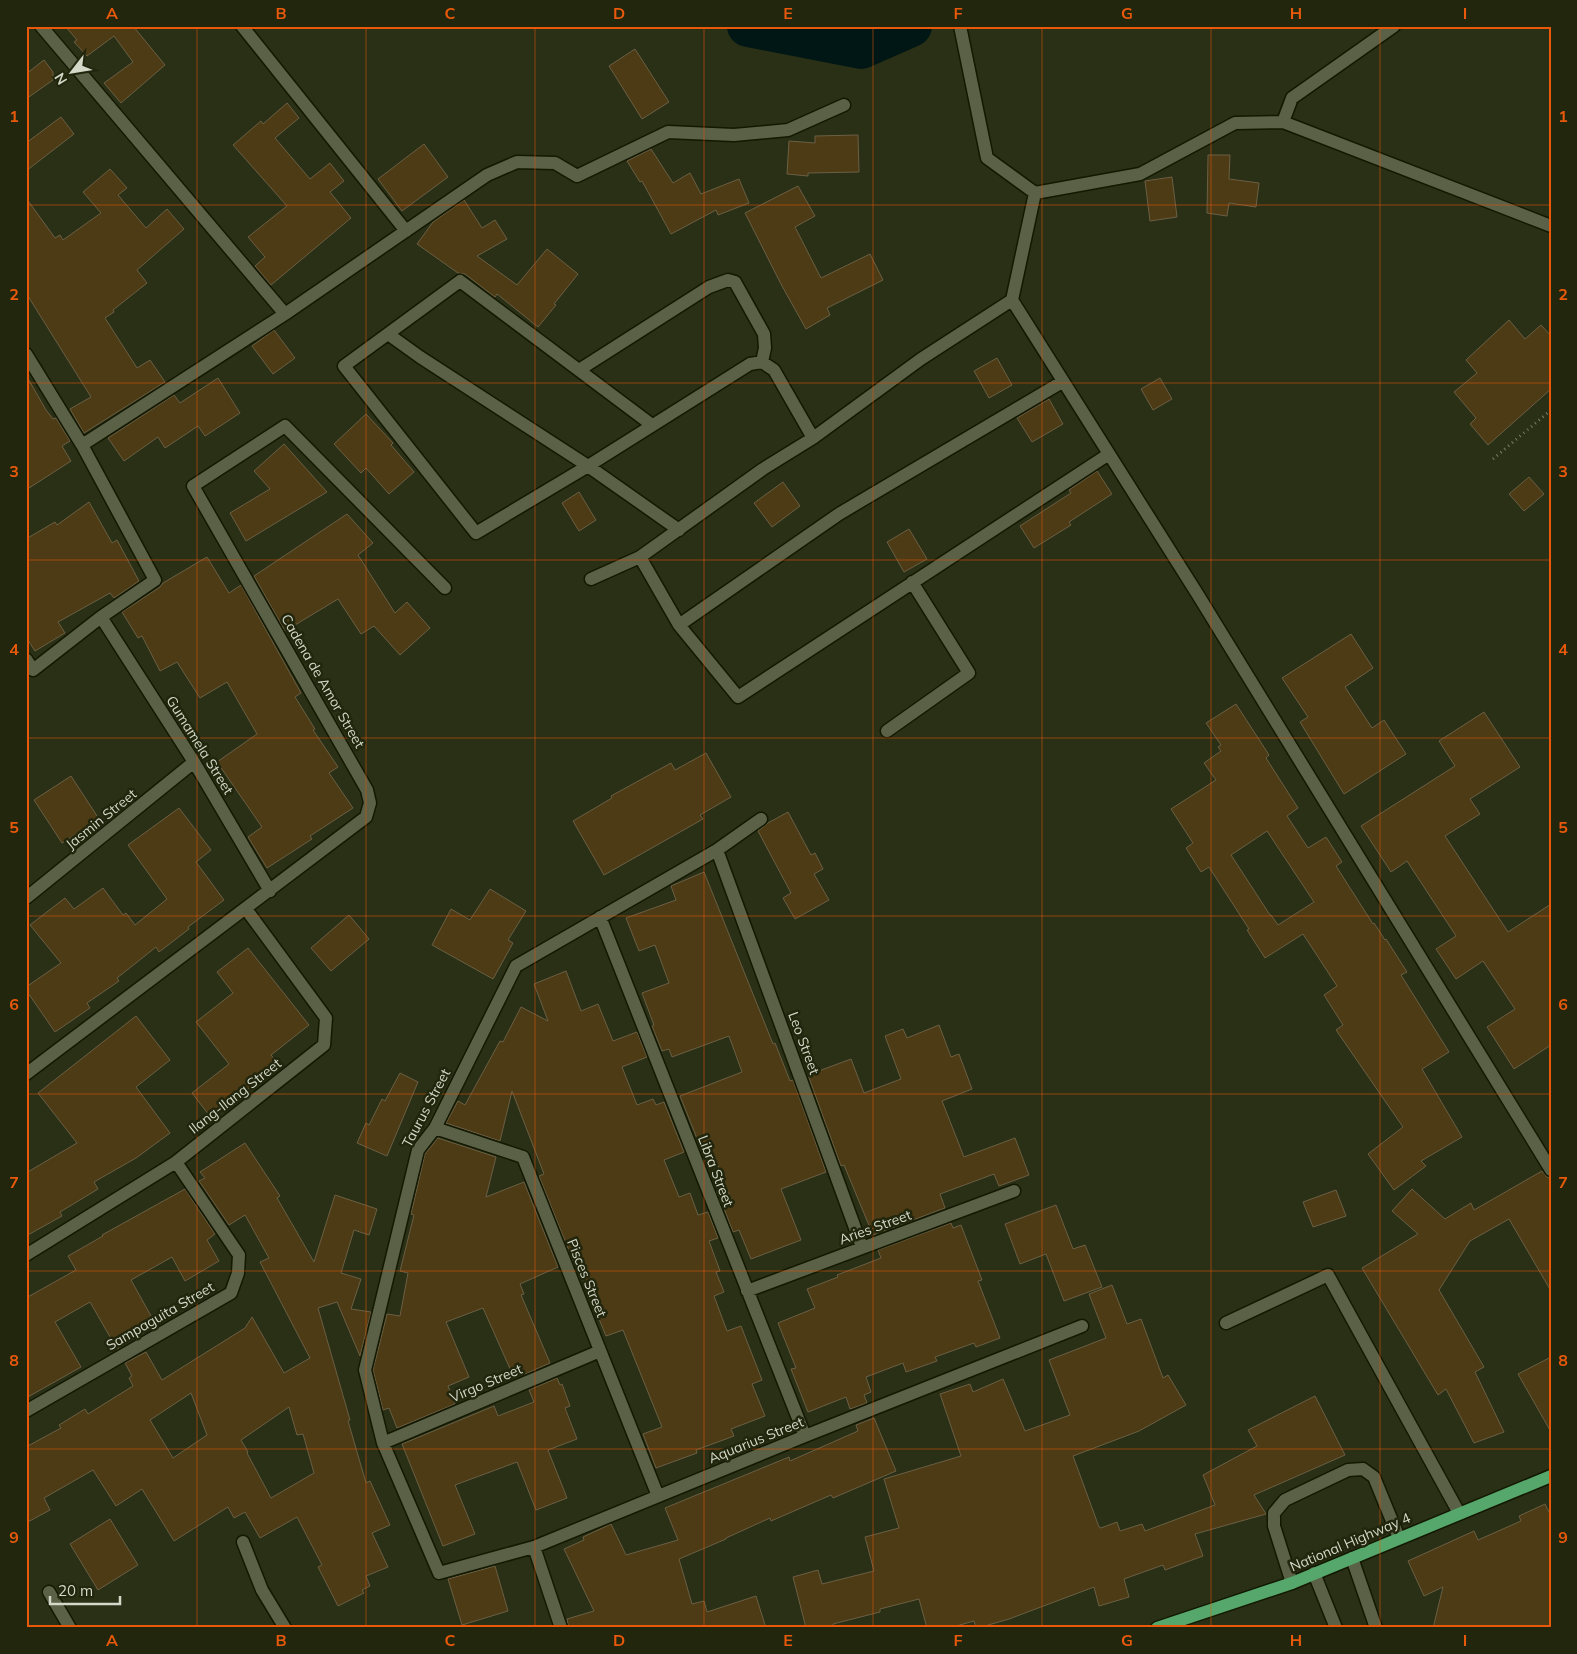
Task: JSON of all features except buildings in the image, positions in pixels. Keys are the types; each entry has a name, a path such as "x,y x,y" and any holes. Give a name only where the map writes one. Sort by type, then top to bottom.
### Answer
{"main road":[{"name":"National Highway 4","path":"1157,1628 1292,1583 1551,1476"}],"street":[{"path":"41,26 285,314"},
{"path":"242,26 406,232"},
{"path":"1284,122 1292,98 1394,26"},
{"path":"961,30 987,158 1035,193 1140,174 1235,123 1284,122 1551,226"},
{"path":"82,445 285,314 487,175 517,162 555,163 577,176 668,132 734,135 788,130 844,105"},
{"path":"1035,193 1012,300 1198,595 1551,1170"},
{"path":"580,370 709,287 728,280 735,282 764,334 765,348 762,362"},
{"path":"652,425 460,281 344,366 476,533 588,466 750,364 762,362 774,370 813,438"},
{"path":"591,579 640,557 763,469 813,438 921,359 1012,300"},
{"path":"388,334 420,357 588,466 679,530"},
{"path":"26,354 82,445 155,580 100,617 33,670 26,659"},
{"path":"679,625 839,514 1062,382"},
{"name":"Cadena de Amor Street","path":"26,1074 366,817 370,803 368,790 193,486 285,426 445,588"},
{"path":"640,557 679,625 738,697 1109,454"},
{"path":"887,731 969,673 912,582"},
{"name":"Gumamela Street","path":"100,617 194,762 270,891"},
{"name":"Jasmin Street","path":"26,898 194,762"},
{"name":"Taurus Street","path":"439,1574 383,1443 365,1370 418,1150 435,1128 516,966 717,850 761,819"},
{"name":"Leo Street","path":"717,850 862,1248"},
{"name":"Ilang-Ilang Street","path":"26,1255 176,1162 324,1045 326,1018 246,909"},
{"name":"Libra Street","path":"600,917 746,1291 805,1436"},
{"name":"Pisces Street","path":"435,1128 523,1157 658,1496"},
{"name":"Sampaguita Street","path":"26,1411 231,1293 238,1273 239,1254 176,1162"},
{"name":"Aries Street","path":"746,1291 1014,1191"},
{"path":"1226,1323 1328,1275 1459,1513"},
{"name":"Aquarius Street","path":"439,1574 534,1547 805,1436 1082,1326"},
{"name":"Virgo Street","path":"383,1443 600,1350"},
{"path":"1292,1583 1274,1526 1274,1513 1285,1500 1348,1470 1363,1469 1374,1477 1399,1538"},
{"path":"243,1542 262,1590 285,1628"},
{"path":"534,1547 561,1628"},
{"path":"1352,1558 1376,1628"},
{"path":"1314,1573 1336,1628"},
{"path":"49,1592 70,1628"}],"path":[{"path":"1493,460 1551,410"}],"waterway":[{"path":"748,26 861,48 911,26"}]}
